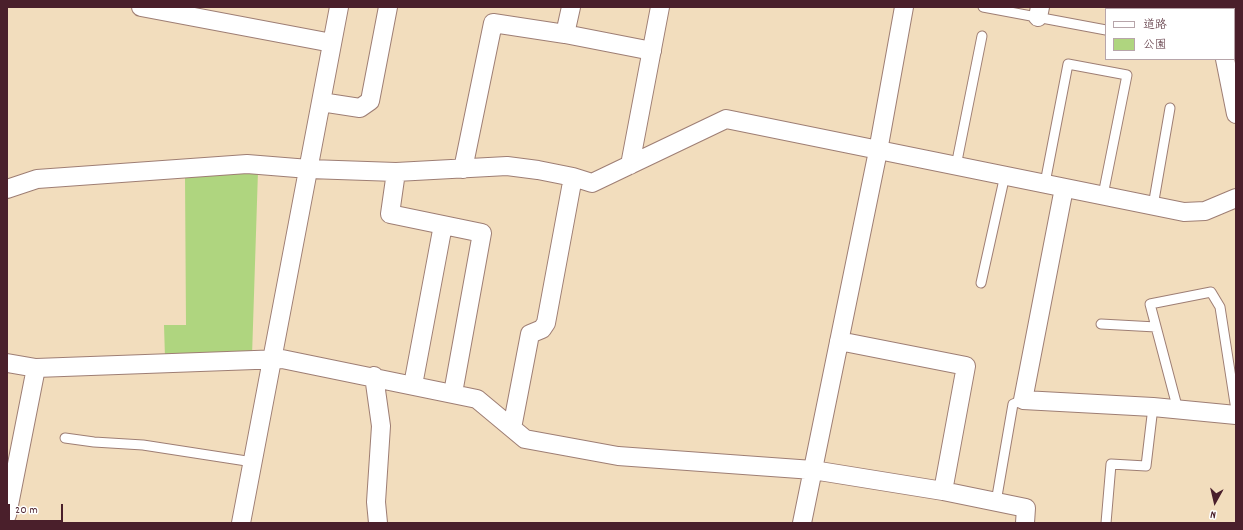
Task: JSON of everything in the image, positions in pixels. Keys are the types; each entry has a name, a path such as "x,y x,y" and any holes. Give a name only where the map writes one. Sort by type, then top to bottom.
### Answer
{"street":[{"path":"141,7 332,43"},
{"path":"241,523 339,7"},
{"path":"321,102 360,108 370,101 388,7"},
{"path":"565,34 571,7"},
{"path":"630,165 660,7"},
{"path":"802,523 878,151 904,7"},
{"path":"463,169 493,23 565,34 652,51"},
{"path":"1224,60 1236,114"},
{"path":"7,189 38,179 239,164 309,169 396,172 507,166 573,177 592,183 726,119 878,151 1004,174 1064,188 1184,212 1205,211 1236,198"},
{"path":"396,172 390,214 482,233 453,393"},
{"path":"512,428 530,334 542,329 546,323 573,177"},
{"path":"1064,188 1023,400 1154,407 1236,415"},
{"path":"413,385 443,225"},
{"path":"839,341 966,366 943,491"},
{"path":"7,363 36,368 282,359 374,376 477,398 525,439 618,456 812,470 943,491 1026,508 1025,523"},
{"path":"7,515 36,368"},
{"path":"374,376 381,426 376,502 378,523"}],"lane":[{"path":"983,7 1039,12 1105,30"},
{"path":"956,166 982,36"},
{"path":"1045,183 1068,64 1127,75 1103,196"},
{"path":"1153,206 1170,108"},
{"path":"981,283 1004,174"},
{"path":"1178,410 1150,304 1211,292 1220,307 1236,410"},
{"path":"1101,324 1156,327"},
{"path":"996,502 1013,404 1023,400"},
{"path":"1106,523 1111,464 1146,466 1154,407"},
{"path":"65,438 94,442 143,445 253,462"}],"green space":[{"path":"258,171 252,356 165,358 164,325 186,325 185,176"}]}
